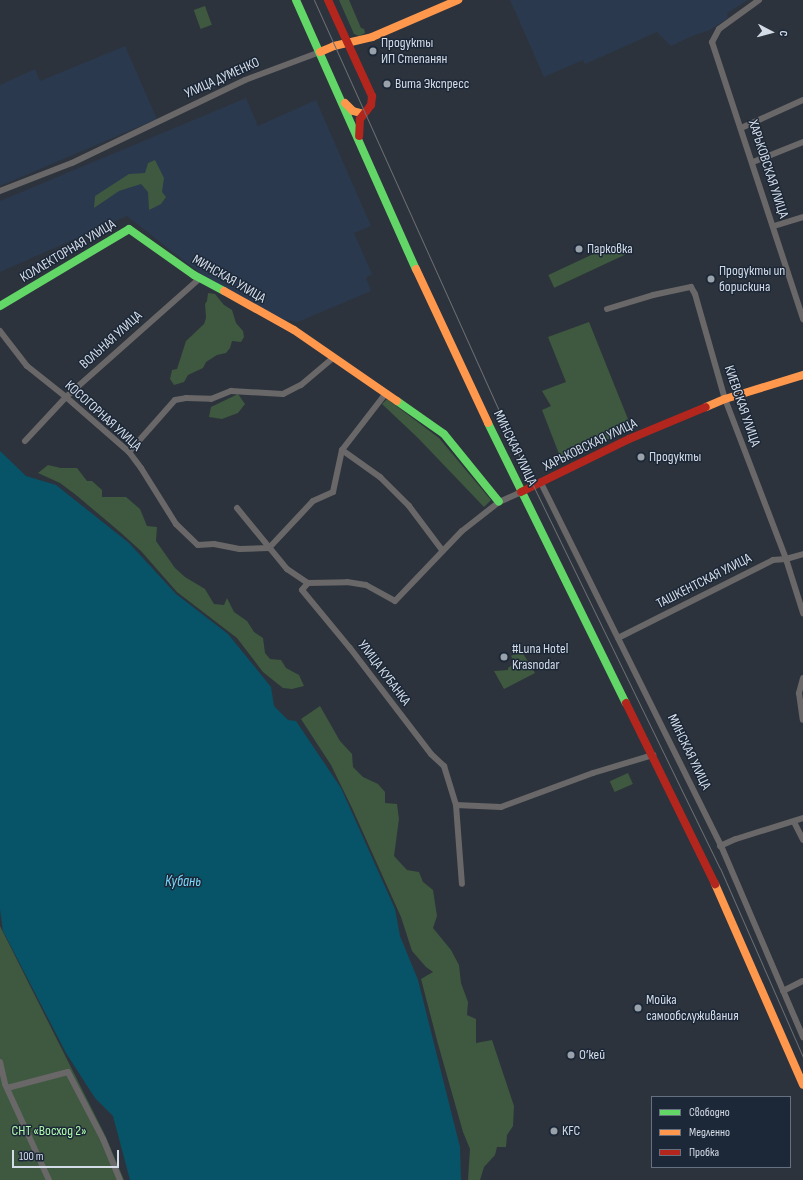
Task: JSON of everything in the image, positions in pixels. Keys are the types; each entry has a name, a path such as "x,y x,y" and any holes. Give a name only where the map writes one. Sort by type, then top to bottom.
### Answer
{"main road":[{"path":"296,0 339,94 349,108 353,111 364,114"},
{"path":"328,0 372,96 371,105 359,123 362,148"},
{"name":"УЛИЦА ДУМЕНКО","path":"320,52 334,46 388,31 458,0"},
{"name":"МИНСКАЯ УЛИЦА","path":"339,94 420,279 521,492 705,860 803,1084"},
{"name":"МИНСКАЯ УЛИЦА","path":"129,229 200,278 294,330 444,434 499,502"},
{"name":"КОЛЛЕКТОРНАЯ УЛИЦА","path":"0,306 129,229"},
{"name":"ХАРЬКОВСКАЯ УЛИЦА","path":"521,492 629,439 725,399 803,376"}],"street":[{"name":"ХАРЬКОВСКАЯ УЛИЦА","path":"759,0 719,29 712,42 713,49 774,226 803,318"},
{"name":"УЛИЦА ДУМЕНКО","path":"0,191 72,163 245,80 320,52"},
{"path":"741,128 803,100"},
{"path":"752,162 803,142"},
{"path":"774,226 803,217"},
{"name":"ВОЛЬНАЯ УЛИЦА","path":"26,441 66,397 200,278"},
{"name":"КИЕВСКАЯ УЛИЦА","path":"607,309 653,295 691,287 695,294 725,399 786,559 803,613"},
{"name":"КОСОГОРНАЯ УЛИЦА","path":"0,331 26,366 66,397 129,452 141,468 176,524 198,545 214,544 240,549 269,548"},
{"path":"129,452 152,424 175,400 186,398 211,399 231,391 283,394 300,385 334,357"},
{"path":"269,548 313,501 333,492 342,450 386,393"},
{"path":"342,450 380,477 409,506 442,550"},
{"name":"МИНСКАЯ УЛИЦА","path":"541,483 720,846 803,1037"},
{"name":"ХАРЬКОВСКАЯ УЛИЦА","path":"308,583 347,582 366,585 394,602 442,550 462,531 499,502 521,492"},
{"path":"237,508 288,569 308,583"},
{"name":"ТАШКЕНТСКАЯ УЛИЦА","path":"618,638 773,560 786,559 803,554"},
{"name":"УЛИЦА КУБАНКА","path":"308,583 302,590 350,648 431,754 444,766 456,805 462,884"},
{"path":"803,678 799,693 803,720"},
{"path":"456,805 501,807 593,772 653,755"},
{"path":"720,846 803,818"},
{"path":"794,822 803,840"},
{"path":"783,990 803,981"},
{"path":"0,1062 4,1085 49,1180"},
{"path":"4,1085 68,1072 103,1139 120,1180"}],"shaded area":[{"path":"510,0 748,0 727,13 728,18 710,30 692,36 671,46 657,32 585,64 583,60 544,77"},
{"path":"125,46 157,119 0,186 0,85 35,69 40,81"},
{"path":"246,98 258,126 316,100 371,226 354,233 372,274 366,278 371,291 298,322 281,319 206,278 127,216 0,272 0,201"}],"green space":[{"path":"339,0 349,0 361,28 364,29 365,33 359,36 354,34"},
{"path":"205,6 212,25 201,29 194,10"},
{"path":"155,160 164,178 162,192 166,197 161,204 149,210 148,192 141,184 119,191 94,208 95,196 129,174 145,173 148,163"},
{"path":"619,242 625,255 554,288 548,275"},
{"path":"208,293 215,294 224,305 232,310 236,323 243,331 244,337 241,342 232,341 230,348 226,353 217,355 206,362 203,368 188,375 184,382 174,385 170,379 172,370 177,369 186,341 204,324 206,318 205,304"},
{"path":"589,322 632,429 561,459 542,410 551,406 542,391 566,382 548,337"},
{"path":"238,394 245,404 238,413 222,419 209,417 211,407"},
{"path":"387,399 439,438 491,500 484,507 418,438 382,404"},
{"path":"48,465 61,468 77,468 87,481 92,481 102,490 102,497 126,497 140,509 147,526 157,527 156,541 175,568 185,577 205,589 214,604 224,605 227,598 234,612 247,621 254,632 263,638 265,653 270,659 281,660 286,668 299,675 304,686 292,689 283,688 263,672 237,638 177,592 141,551 120,532 60,483 38,473"},
{"path":"521,650 535,673 504,689 494,671 508,670 508,668 515,663 511,656"},
{"path":"320,706 340,741 352,754 353,767 363,777 378,784 385,792 385,803 397,804 399,819 394,856 407,870 419,872 423,882 433,890 437,916 433,928 451,950 459,965 461,983 468,1002 467,1015 476,1019 476,1043 492,1040 514,1106 513,1126 507,1135 506,1147 497,1147 495,1155 484,1167 480,1180 468,1180 470,1149 463,1132 421,979 433,972 426,967 412,951 401,917 352,808 331,765 301,719"},
{"path":"628,773 633,784 615,792 610,781"},
{"name":"СНТ «Восход 2»","path":"0,926 106,1137 124,1180 0,1180"}],"water":[{"name":"Кубань","path":"0,451 26,476 56,485 129,543 176,594 228,634 271,687 274,706 288,720 296,721 341,788 395,909 400,936 418,980 460,1147 461,1180 130,1180 113,1116 95,1098 66,1053 3,931 0,909"}],"tram line":[{"path":"314,0 528,475 720,868 803,1057"}],"traffic: fast":[{"path":"296,0 416,269"},
{"path":"0,306 129,229 194,275 224,291"},
{"path":"397,401 444,434 499,502"},
{"path":"488,423 626,703"}],"traffic: slow":[{"path":"320,52 334,46 372,37 458,0"},
{"path":"345,103 353,111 364,114"},
{"path":"416,269 488,423"},
{"path":"224,291 294,330 397,401"},
{"path":"706,407 725,399 803,375"},
{"path":"715,884 803,1084"}],"traffic: jam":[{"path":"328,0 372,96 371,105 360,119 359,136"},
{"path":"521,492 629,439 706,407"},
{"path":"626,703 715,884"}],"place":[{"name":"Продукты ИП Степанян","path":"373,51"},
{"name":"Вита Экспресс","path":"387,84"},
{"name":"Парковка","path":"579,249"},
{"name":"Продукты ип борискина","path":"711,279"},
{"name":"Продукты","path":"641,457"},
{"name":"#Luna Hotel Krasnodar","path":"504,657"},
{"name":"Мойка самообслуживания","path":"638,1008"},
{"name":"О’кей","path":"571,1055"},
{"name":"KFC","path":"554,1131"}]}
